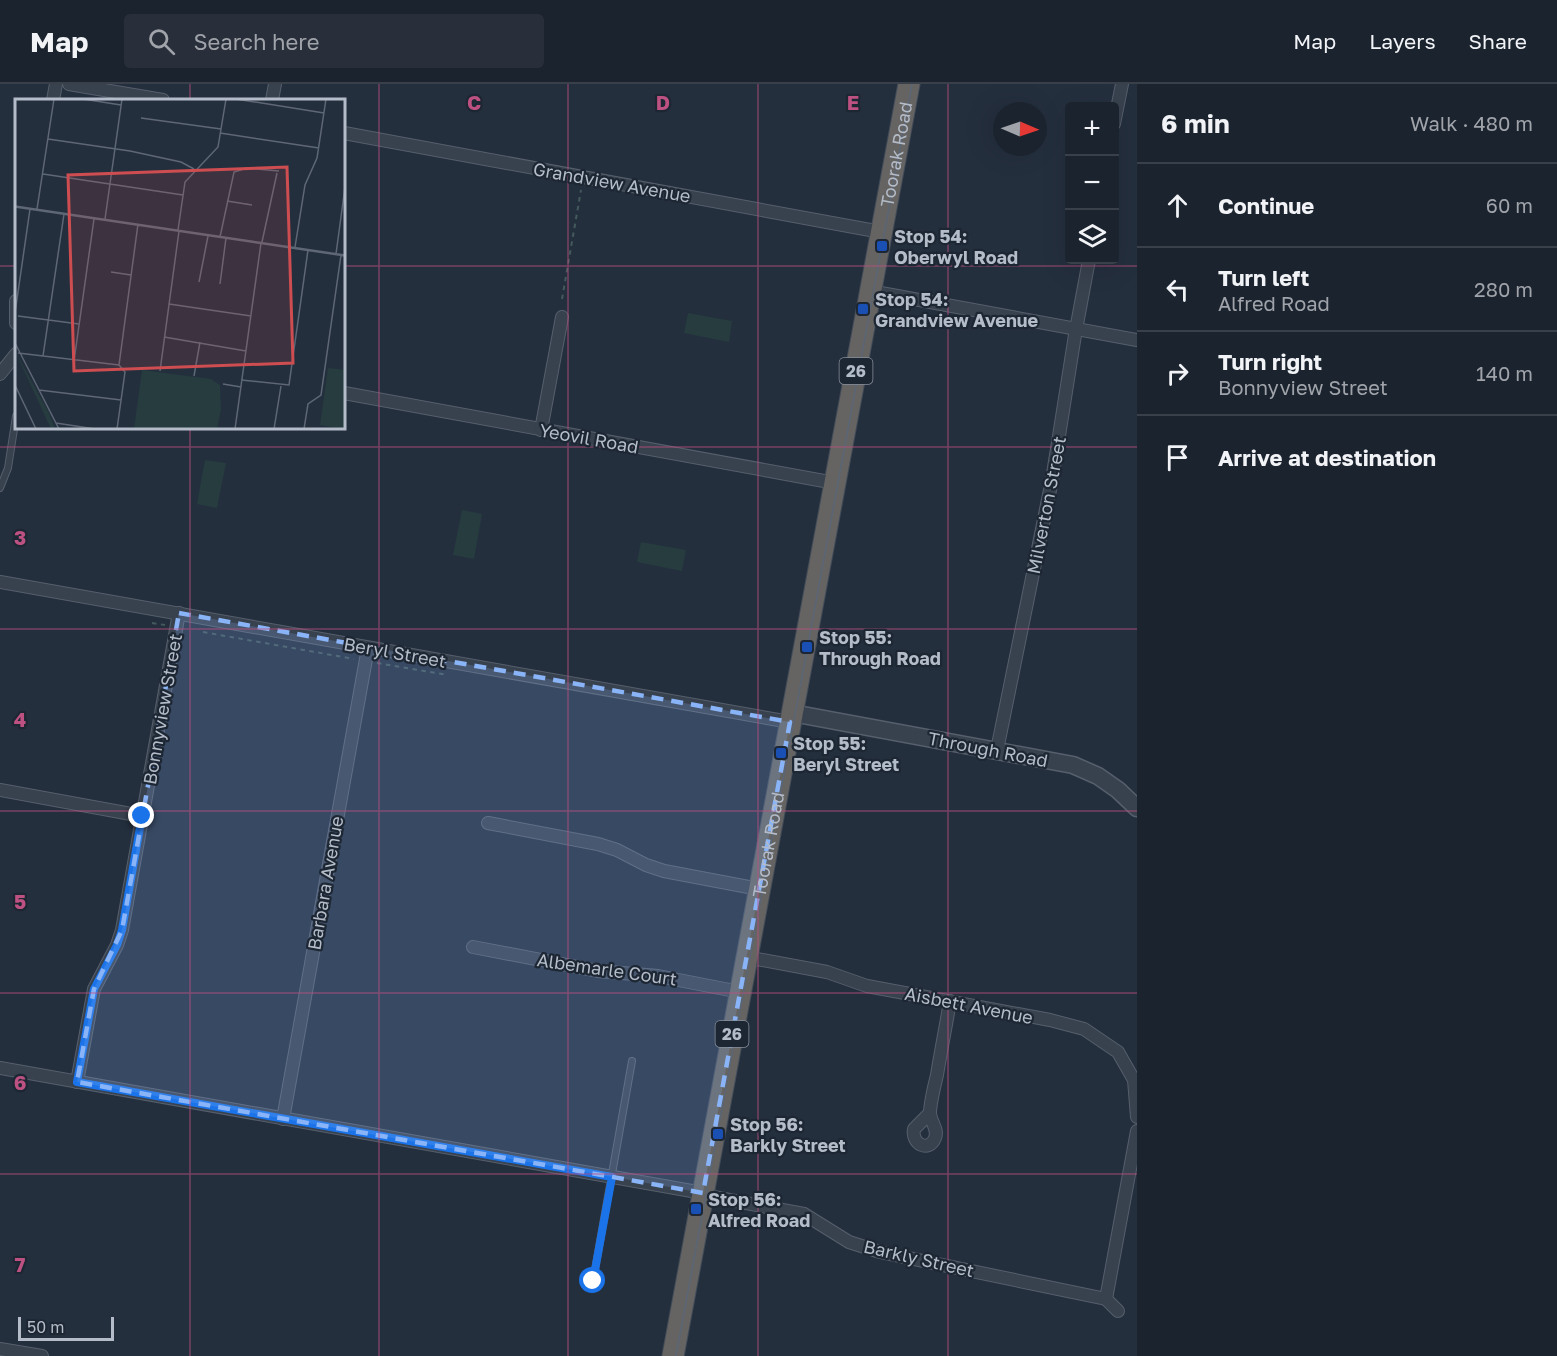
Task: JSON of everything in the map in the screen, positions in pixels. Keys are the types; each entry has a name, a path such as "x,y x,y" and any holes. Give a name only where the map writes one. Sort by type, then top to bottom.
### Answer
{"highway":[{"name":"Toorak Road","path":"673,1356 909,84"}],"street":[{"path":"53,99 56,84"},
{"path":"69,84 157,99"},
{"path":"272,99 275,84"},
{"path":"1118,102 1122,84"},
{"name":"Grandview Avenue","path":"345,133 881,231"},
{"name":"Milverton Street","path":"997,750 1052,480 1088,264"},
{"path":"870,291 1137,340"},
{"path":"541,430 562,317"},
{"path":"0,374 15,359"},
{"name":"Yeovil Road","path":"345,393 835,483"},
{"name":"Beryl Street","path":"0,582 368,648 791,717"},
{"name":"Bonnyview Street","path":"77,1082 94,989 117,945 122,930 179,614"},
{"name":"Barbara Avenue","path":"283,1119 368,648"},
{"name":"Through Road","path":"791,717 997,750 1073,765 1098,776 1118,790 1137,808"},
{"path":"0,789 142,816"},
{"path":"488,823 598,844 664,871 759,889"},
{"name":"Albemarle Court","path":"473,947 598,971 658,976 740,992"},
{"name":"Aisbett Avenue","path":"746,957 827,972 867,986 1050,1020 1084,1029 1118,1052 1134,1080 1137,1117"},
{"path":"929,1114 950,1001"},
{"name":"Barkly Street","path":"0,1068 612,1177 804,1214 849,1242 880,1252 1106,1299"},
{"path":"1118,1311 1106,1299 1137,1131"},
{"path":"0,1349 42,1356"}],"lane":[{"path":"0,488 8,468 15,422"},
{"path":"593,1281 632,1061"}],"path":[{"path":"562,299 581,190"}],"highlighted area":[{"path":"179,613 790,722 703,1193 77,1082 94,989 122,930"}],"green space":[{"path":"688,313 732,321 729,342 684,333"},
{"path":"205,460 226,463 217,508 197,504"},
{"path":"462,510 482,514 474,559 453,555"},
{"path":"641,542 686,550 682,571 637,562"}],"tram line":[{"path":"676,1356 912,84"}],"place":[{"name":"Stop 54: Oberwyl Road","path":"882,246"},
{"name":"Stop 54: Grandview Avenue","path":"863,309"},
{"name":"Stop 55: Through Road","path":"807,647"},
{"name":"Stop 55: Beryl Street","path":"781,753"},
{"name":"Stop 56: Barkly Street","path":"718,1134"},
{"name":"Stop 56: Alfred Road","path":"696,1209"}],"route":[{"path":"142,816 122,930 117,945 94,989 77,1082 612,1177 593,1281"}]}
